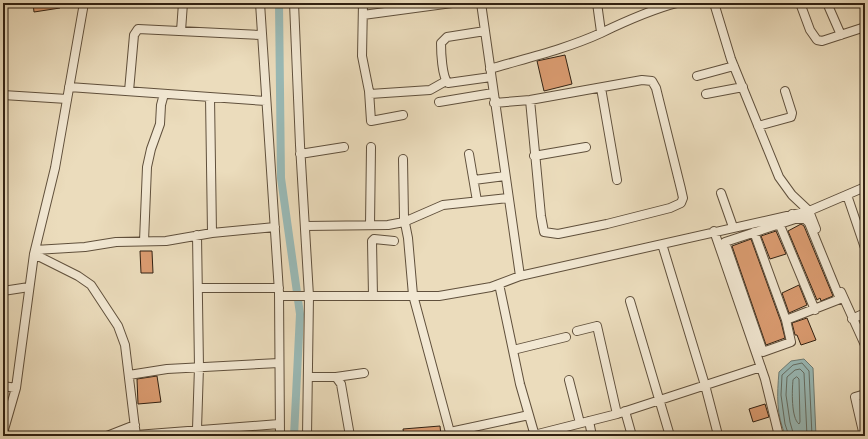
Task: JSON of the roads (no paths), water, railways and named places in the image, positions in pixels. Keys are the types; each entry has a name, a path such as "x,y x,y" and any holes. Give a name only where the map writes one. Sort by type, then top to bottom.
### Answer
{"street":[{"path":"3,433 16,388 34,252 55,168 68,87 84,3"},
{"path":"181,31 183,3"},
{"path":"260,3 279,292 280,436"},
{"path":"294,3 300,154 308,296 307,436"},
{"path":"362,3 362,56 370,94 371,121 403,115"},
{"path":"363,15 452,3"},
{"path":"481,3 494,104 520,276"},
{"path":"597,3 602,32"},
{"path":"370,94 430,90 446,81 448,83 490,73 602,32 634,16 677,3"},
{"path":"714,3 734,66 779,177 789,192 809,211 852,319 865,346"},
{"path":"800,3 810,30 817,40 822,42 865,27"},
{"path":"827,3 841,35"},
{"path":"129,91 136,32 141,29 261,35"},
{"path":"446,81 441,50 441,43 443,40 453,36 485,31"},
{"path":"697,76 734,66"},
{"path":"494,104 530,100 642,80 652,81 681,189 683,198 681,203 670,208 624,220 558,234 548,234 544,232 542,226 534,156 530,100"},
{"path":"68,87 266,101"},
{"path":"706,94 743,87"},
{"path":"601,88 617,180"},
{"path":"758,126 791,118 792,112 785,91"},
{"path":"439,102 493,93"},
{"path":"144,242 147,167 151,149 160,124 161,105 164,94"},
{"path":"3,95 67,99"},
{"path":"210,97 212,233"},
{"path":"300,154 344,147"},
{"path":"370,225 371,147"},
{"path":"534,156 586,147"},
{"path":"469,154 477,201"},
{"path":"403,159 404,222 408,238 413,295 450,434 529,415"},
{"path":"474,180 505,176"},
{"path":"198,288 279,292 293,296 450,295 499,284 520,276 714,231 794,216 865,187"},
{"path":"720,193 733,227"},
{"path":"847,195 865,248"},
{"path":"305,226 388,225 404,222 443,205 508,198"},
{"path":"754,232 786,320 791,342 763,352 725,242 754,232 779,224 794,216 805,219 809,224 840,299 786,320"},
{"path":"779,224 815,310"},
{"path":"34,252 85,247 116,242 166,241 212,233 275,227"},
{"path":"714,231 768,389 779,436"},
{"path":"197,235 199,367 197,429"},
{"path":"373,296 372,242 374,239 394,241"},
{"path":"662,244 705,385 717,436"},
{"path":"34,252 78,276 90,285 123,335 136,435 234,426 279,424"},
{"path":"499,284 523,397 535,435 617,414 761,367"},
{"path":"3,291 29,287"},
{"path":"630,300 670,436"},
{"path":"852,319 865,313"},
{"path":"577,332 597,326 617,414"},
{"path":"513,350 566,336"},
{"path":"129,375 199,367 279,363"},
{"path":"308,377 336,377 364,374"},
{"path":"336,377 341,384 344,394 350,436"},
{"path":"569,380 592,436"},
{"path":"3,386 16,388"},
{"path":"864,436 855,397 865,394"},
{"path":"625,411 632,436"},
{"path":"107,436 135,425"},
{"path":"234,426 234,436"}],"water":[{"path":"804,359 813,368 816,436 786,436 780,421 779,413 779,372 791,361"}],"waterway":[{"path":"279,3 281,178 300,314 294,436"}]}
